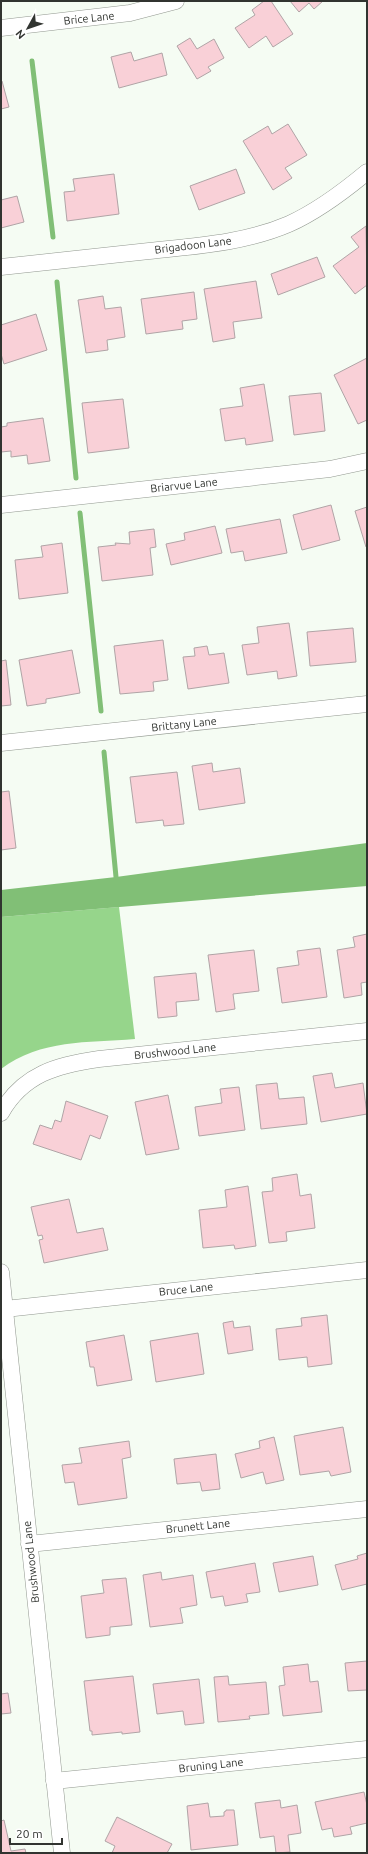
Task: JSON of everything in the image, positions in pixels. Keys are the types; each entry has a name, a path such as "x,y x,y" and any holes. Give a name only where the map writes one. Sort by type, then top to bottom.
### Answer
{"street":[{"name":"Brice Lane","path":"1,28 130,13 176,1"},
{"name":"Brigadoon Lane","path":"1,267 201,245 248,237 277,228 301,218 335,197 367,172"},
{"name":"Briarvue Lane","path":"1,505 330,469 367,461"},
{"name":"Brittany Lane","path":"1,743 367,704"},
{"name":"Brushwood Lane","path":"1,1113 20,1087 42,1073 66,1064 99,1059 367,1031"},
{"name":"Bruce Lane","path":"5,1309 367,1270"},
{"name":"Brushwood Lane","path":"1,1272 62,1853"},
{"name":"Brunett Lane","path":"30,1544 367,1509"},
{"name":"Bruning Lane","path":"54,1782 367,1749"}],"shaded area":[{"path":"367,843 367,886 1,917 1,890 116,877"},
{"path":"119,907 135,1039 82,1042 48,1047 16,1059 1,1069 1,917"}],"building":[{"path":"264,1 271,1 293,34 273,47 266,36 249,48 235,28 255,15 252,10"},
{"path":"290,1 323,1 314,9 309,3 299,12"},
{"path":"190,38 197,49 214,39 224,58 208,67 211,71 197,79 177,46"},
{"path":"131,52 134,61 162,53 167,75 119,88 111,57"},
{"path":"1,81 9,107 1,109"},
{"path":"288,124 307,155 285,168 292,178 273,190 243,141 268,126 272,134"},
{"path":"236,169 245,193 199,210 190,186"},
{"path":"114,174 119,214 67,221 64,192 75,191 73,179"},
{"path":"17,196 24,222 1,228 1,200"},
{"path":"366,226 367,285 355,294 333,266 359,247 351,237"},
{"path":"317,257 325,277 278,295 271,274"},
{"path":"256,281 262,318 233,322 235,338 213,342 204,289"},
{"path":"194,292 197,319 182,321 183,329 146,334 141,299"},
{"path":"103,296 105,309 121,307 125,337 107,340 108,350 86,353 78,300"},
{"path":"36,314 47,350 4,364 1,354 1,325"},
{"path":"367,358 367,420 358,424 334,375"},
{"path":"264,384 273,441 246,445 245,438 225,441 220,409 243,406 240,388"},
{"path":"321,393 325,431 294,435 289,396"},
{"path":"123,399 129,448 88,453 82,403"},
{"path":"43,418 50,461 28,464 27,455 11,457 11,451 1,452 1,427 7,426 7,423"},
{"path":"331,505 340,540 302,550 293,515"},
{"path":"367,507 367,547 366,547 355,511"},
{"path":"280,519 287,553 245,561 243,551 231,553 226,529"},
{"path":"215,526 222,553 171,565 166,544 185,540 184,533"},
{"path":"154,529 156,547 150,548 153,575 102,581 98,547 116,545 115,543 130,544 129,532"},
{"path":"62,543 68,593 19,599 15,560 43,557 41,546"},
{"path":"289,623 297,676 278,679 277,671 247,675 242,645 259,643 257,627"},
{"path":"353,628 356,662 310,666 307,632"},
{"path":"163,640 168,680 153,682 154,691 120,694 114,646"},
{"path":"207,646 209,655 224,653 229,683 188,689 183,657 195,656 194,648"},
{"path":"72,650 80,693 46,699 46,703 27,706 19,660"},
{"path":"6,660 11,705 1,706 1,661"},
{"path":"212,763 213,772 240,768 245,803 199,810 192,766"},
{"path":"177,772 184,824 164,826 163,820 136,823 130,777"},
{"path":"9,791 16,848 1,850 1,792"},
{"path":"367,934 367,982 361,983 362,995 344,998 337,950 355,947 353,937"},
{"path":"320,948 327,997 282,1003 277,968 299,965 297,951"},
{"path":"254,950 259,991 233,994 235,1009 216,1012 208,955"},
{"path":"196,973 199,1000 176,1002 177,1016 158,1018 154,977"},
{"path":"332,1073 335,1088 363,1083 367,1114 321,1122 313,1076"},
{"path":"277,1083 279,1099 304,1097 307,1124 261,1129 256,1085"},
{"path":"239,1087 245,1130 199,1136 195,1107 222,1103 220,1089"},
{"path":"168,1095 179,1149 146,1155 135,1102"},
{"path":"66,1101 108,1116 100,1139 90,1135 81,1160 33,1144 40,1125 52,1129 55,1120 61,1122"},
{"path":"297,1174 300,1196 311,1194 315,1228 286,1232 287,1241 269,1243 262,1192 273,1191 272,1178"},
{"path":"248,1186 256,1246 235,1249 234,1245 203,1248 199,1210 227,1207 225,1190"},
{"path":"69,1199 77,1233 103,1228 108,1250 44,1263 39,1240 43,1239 42,1235 38,1236 31,1207"},
{"path":"327,1315 332,1364 308,1367 307,1357 279,1360 276,1329 302,1326 301,1318"},
{"path":"233,1321 234,1328 250,1326 253,1350 228,1354 223,1323"},
{"path":"198,1333 204,1374 156,1382 150,1341"},
{"path":"124,1335 132,1380 97,1386 94,1367 90,1367 86,1342"},
{"path":"343,1427 351,1472 331,1476 329,1471 300,1475 294,1436"},
{"path":"274,1437 284,1480 266,1484 263,1472 241,1478 235,1454 260,1448 259,1441"},
{"path":"129,1441 131,1457 122,1459 127,1498 78,1505 74,1482 65,1483 62,1465 82,1463 79,1448"},
{"path":"216,1454 220,1489 202,1491 200,1482 177,1484 174,1459"},
{"path":"367,1553 367,1584 342,1590 335,1565 358,1559 357,1556"},
{"path":"313,1556 318,1585 279,1592 273,1563"},
{"path":"255,1563 260,1592 246,1594 248,1602 225,1606 223,1596 211,1598 206,1572"},
{"path":"161,1572 162,1580 193,1575 197,1605 180,1608 183,1623 150,1627 143,1575"},
{"path":"126,1578 132,1625 110,1627 110,1635 86,1638 81,1596 104,1593 102,1580"},
{"path":"367,1661 367,1690 348,1691 345,1663"},
{"path":"308,1664 310,1682 318,1681 322,1712 283,1716 279,1686 285,1685 283,1667"},
{"path":"133,1676 140,1732 92,1735 92,1731 90,1731 84,1681"},
{"path":"228,1676 229,1685 266,1682 269,1714 249,1716 250,1719 218,1722 214,1677"},
{"path":"199,1679 204,1723 185,1725 183,1711 157,1714 153,1684"},
{"path":"8,1693 11,1713 1,1714 1,1694"},
{"path":"364,1792 367,1805 367,1823 350,1827 352,1834 334,1837 332,1828 322,1830 315,1802"},
{"path":"280,1800 281,1808 297,1805 301,1833 288,1835 290,1852 276,1853 274,1836 260,1838 255,1803"},
{"path":"208,1803 210,1817 224,1816 224,1812 226,1810 234,1810 238,1845 191,1850 187,1806"},
{"path":"117,1817 172,1844 167,1853 112,1853 115,1846 105,1841"},
{"path":"4,1820 11,1851 25,1849 26,1853 1,1853 1,1821"}],"waterway":[{"path":"32,61 53,237"},
{"path":"57,282 76,478"},
{"path":"80,513 101,711"},
{"path":"104,752 116,877"}]}
